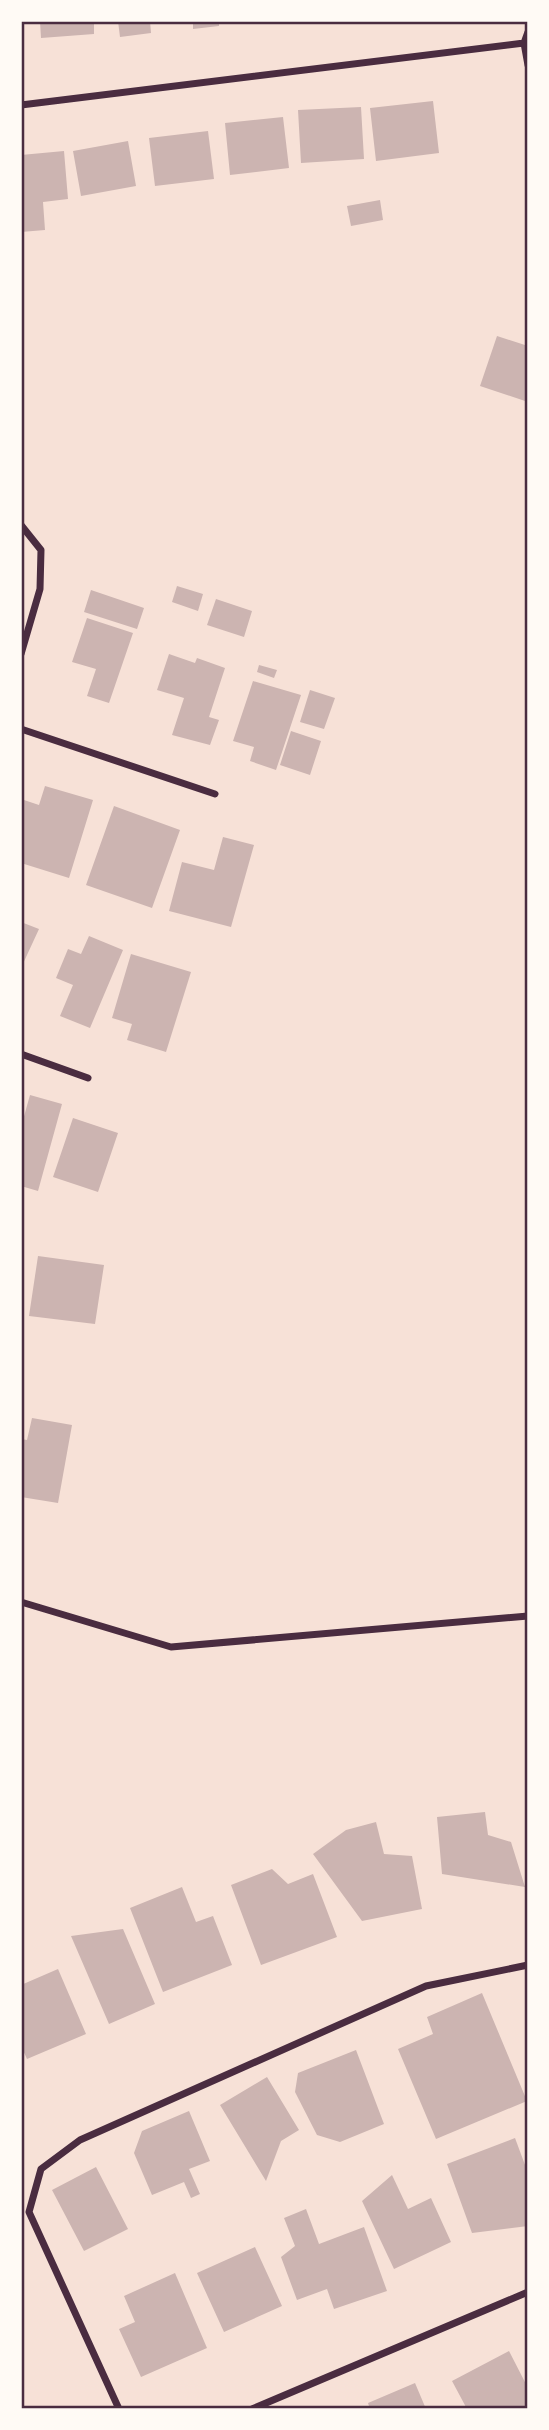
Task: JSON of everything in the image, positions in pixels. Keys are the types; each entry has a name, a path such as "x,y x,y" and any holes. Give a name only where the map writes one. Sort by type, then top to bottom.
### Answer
{"street":[{"path":"528,32 524,43 528,65"},
{"path":"21,105 524,43"},
{"path":"21,525 41,550 40,589 21,654"},
{"path":"21,729 215,794"},
{"path":"21,1054 89,1078"},
{"path":"21,1602 171,1647 528,1616"},
{"path":"119,2409 29,2212 41,2169 80,2140 426,1986 528,1965"},
{"path":"251,2409 528,2292"}],"building":[{"path":"40,21 94,21 94,34 41,38"},
{"path":"118,21 150,21 151,33 120,37"},
{"path":"193,21 219,21 219,26 193,29"},
{"path":"433,101 439,153 376,161 370,108"},
{"path":"361,107 364,159 301,163 298,110"},
{"path":"283,117 289,168 230,175 225,123"},
{"path":"208,131 214,179 155,186 149,138"},
{"path":"128,141 136,186 81,196 73,151"},
{"path":"64,151 68,199 43,202 45,230 21,232 21,155"},
{"path":"380,200 383,220 351,226 347,206"},
{"path":"497,336 528,346 528,402 480,386"},
{"path":"177,586 203,594 198,611 172,602"},
{"path":"91,590 144,608 137,629 84,612"},
{"path":"216,599 252,611 244,637 207,625"},
{"path":"87,618 133,633 109,703 87,696 96,669 72,662"},
{"path":"169,654 195,663 197,658 225,668 209,717 219,720 210,745 172,735 184,698 157,690"},
{"path":"259,665 277,670 274,678 257,672"},
{"path":"253,681 301,695 276,770 250,761 254,747 233,741"},
{"path":"310,690 335,698 324,729 300,722"},
{"path":"291,731 321,741 310,775 280,765"},
{"path":"45,786 93,800 69,878 21,863 21,799 39,805"},
{"path":"114,806 180,830 152,908 86,885"},
{"path":"223,837 254,845 231,927 169,911 182,862 214,870"},
{"path":"21,922 39,929 21,968"},
{"path":"89,936 123,950 90,1028 60,1016 73,985 56,978 68,949 81,954"},
{"path":"131,954 191,972 166,1052 127,1040 132,1024 112,1018"},
{"path":"30,1095 62,1104 38,1191 21,1186 21,1127"},
{"path":"73,1118 118,1133 98,1192 53,1177"},
{"path":"38,1256 104,1265 95,1324 29,1316"},
{"path":"32,1418 72,1425 58,1503 21,1497 21,1439 27,1440"},
{"path":"485,1812 488,1835 511,1842 525,1887 442,1874 437,1817"},
{"path":"376,1822 384,1854 412,1856 422,1909 362,1921 313,1854 346,1830"},
{"path":"272,1869 288,1884 313,1874 337,1937 261,1965 231,1885"},
{"path":"182,1887 196,1922 213,1916 232,1965 163,1992 130,1908"},
{"path":"123,1929 155,2004 109,2024 71,1936"},
{"path":"58,1969 86,2034 27,2059 21,2046 21,1985"},
{"path":"482,1993 527,2101 436,2139 398,2049 433,2034 427,2017"},
{"path":"356,2050 384,2124 340,2142 317,2135 295,2092 298,2073"},
{"path":"267,2077 299,2130 281,2141 266,2181 220,2105"},
{"path":"189,2111 210,2161 189,2169 200,2194 191,2198 184,2182 152,2195 134,2153 142,2131"},
{"path":"515,2138 528,2173 528,2226 472,2233 447,2164"},
{"path":"96,2167 128,2229 84,2251 52,2190"},
{"path":"392,2175 408,2209 431,2198 451,2242 394,2269 362,2201"},
{"path":"306,2209 319,2244 364,2227 387,2291 334,2309 327,2289 297,2300 281,2257 295,2246 284,2218"},
{"path":"255,2247 282,2306 224,2332 197,2273"},
{"path":"175,2273 207,2348 141,2377 119,2329 135,2322 124,2296"},
{"path":"509,2351 528,2388 528,2409 467,2409 452,2381"},
{"path":"415,2383 426,2409 370,2409 368,2403"}]}
